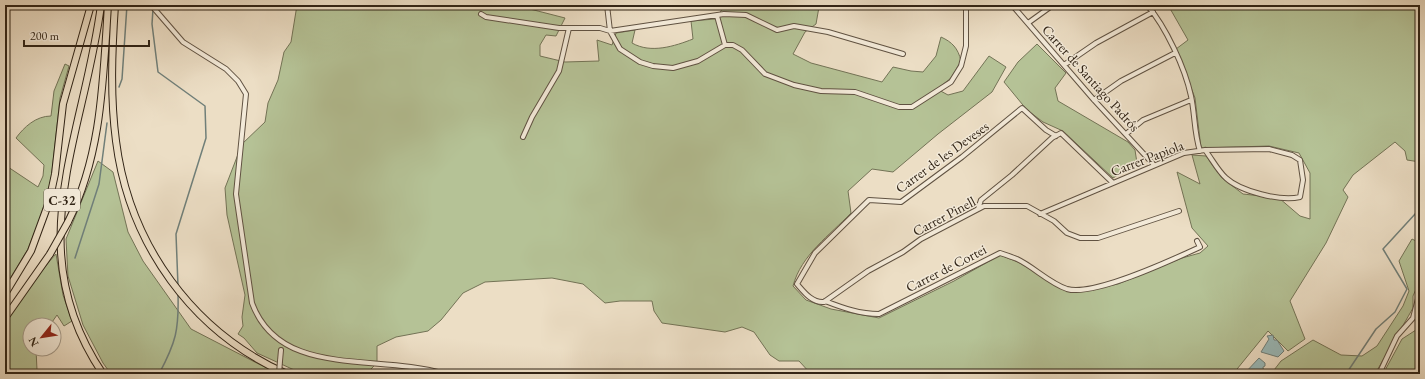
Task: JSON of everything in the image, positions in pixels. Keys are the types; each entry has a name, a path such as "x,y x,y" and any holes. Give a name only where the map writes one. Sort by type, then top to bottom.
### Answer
{"highway":[{"name":"C-32","path":"5,294 31,251 49,202 55,174 63,104 91,5"},
{"name":"C-32","path":"101,5 91,64 65,179 60,231 61,264 70,306 81,335 103,374"},
{"name":"C-32","path":"5,318 50,254 68,222 84,186 96,140 100,110 108,5"},
{"path":"115,5 112,81 116,141 125,188 142,233 168,278 203,318 241,349 287,374"}],"street":[{"path":"151,5 183,42 226,69 238,81 246,94 245,117 236,194 252,303 258,320 268,337"},
{"path":"607,5 610,31 620,49 640,62 653,66 672,68 698,61 726,45 733,44 742,50 765,74 794,85 821,91 855,92 899,107 912,107 951,82 961,66 966,46 966,5"},
{"name":"Carrer de Santiago Padrós","path":"1012,5 1094,100 1154,165"},
{"path":"1028,24 1053,5"},
{"path":"1147,5 1153,12 1175,53 1191,100 1194,125 1203,150"},
{"path":"1064,65 1096,43 1153,12"},
{"path":"482,14 486,17 513,21 569,28 600,28 610,31 724,14 746,15 777,30 794,26 828,32 903,54"},
{"path":"717,16 726,45"},
{"path":"523,137 532,117 559,71 569,28"},
{"path":"1094,100 1121,81 1175,53"},
{"path":"1126,134 1143,120 1191,100"},
{"name":"Carrer de les Deveses","path":"819,303 808,297 797,284 815,253 869,200 901,202 979,144 1022,108 1046,130 1056,136"},
{"path":"978,209 981,200 1061,133 1112,182"},
{"name":"Carrer Papiola","path":"1040,214 1112,182 1184,153 1203,150 1269,149 1292,155 1300,160 1303,180 1300,197 1277,197 1236,186 1224,177 1203,150"},
{"name":"Carrer Pinell","path":"819,303 825,301 868,271 903,252 921,239 984,206 1026,206 1054,221 1067,233 1080,238 1098,238 1179,211"},
{"name":"Carrer de Cortei","path":"825,301 844,309 866,314 879,314 1000,253 1018,259 1034,270 1068,289 1086,288 1126,279 1200,247 1196,241"},
{"path":"1379,374 1397,336 1413,318 1420,291"},
{"path":"276,346 287,352"},
{"path":"279,374 281,350"},
{"path":"356,367 409,368 445,374"}],"green space":[{"path":"297,5 525,5 530,9 565,18 556,36 546,35 540,45 540,56 565,62 599,61 597,40 612,45 616,33 635,30 632,43 647,48 663,48 686,42 693,39 691,21 715,19 723,8 731,5 804,5 819,7 816,24 805,32 793,54 811,63 882,82 893,67 923,72 936,56 941,37 954,46 961,61 951,78 937,89 948,95 963,91 989,56 1006,67 992,92 938,134 893,172 872,169 848,191 851,213 809,255 797,275 793,286 806,300 831,309 879,318 954,281 1000,255 1018,262 1068,291 1088,290 1118,284 1182,258 1200,253 1208,246 1192,228 1177,172 1200,184 1192,155 1206,156 1222,178 1243,194 1279,198 1300,216 1310,219 1310,173 1299,153 1269,146 1201,148 1195,98 1176,49 1188,40 1168,5 1420,5 1420,162 1407,160 1405,151 1395,142 1353,175 1343,190 1348,197 1326,243 1290,301 1305,339 1288,351 1268,331 1233,374 811,374 799,361 779,361 770,355 754,332 742,327 725,332 662,323 654,311 652,301 620,301 605,303 583,284 552,278 485,282 463,293 441,320 428,331 396,337 377,346 377,363 366,374 303,374 257,353 244,338 238,334 243,326 242,317 245,295 227,215 225,188 242,144 265,122 268,103 278,80 284,52 291,42"},
{"path":"1037,44 1066,73 1055,88 1058,101 1128,142 1135,150 1137,163 1113,178 1063,131 1043,122 1027,110 1004,82 1018,62"},
{"path":"65,64 69,66 60,98 51,181 41,216 28,249 5,287 5,165 38,187 43,176 44,165 16,138 35,120 46,116 51,116 54,91"},
{"path":"98,161 113,172 128,232 143,261 191,329 278,374 111,374 103,363 83,325 68,276 66,239"},
{"path":"1412,239 1420,243 1420,280 1413,296 1413,308 1375,374 1271,374 1281,361 1313,340 1341,355 1362,356 1377,346 1403,306 1409,291 1399,261"},
{"path":"56,254 63,295 72,321 64,326 62,323 62,317 58,317 57,315 56,317 22,317 22,357 36,357 37,370 46,374 5,374 5,327 13,311"},
{"path":"1420,324 1420,374 1383,374 1402,339 1419,328"}],"water":[{"path":"1273,335 1274,340 1277,340 1284,351 1278,357 1261,352 1269,339 1267,336"},
{"path":"1259,358 1265,363 1265,366 1263,367 1264,374 1244,374"}],"waterway":[{"path":"119,87 122,79 127,5"},
{"path":"153,9 152,24 158,72 205,106 206,138 176,234 178,286"},
{"path":"75,258 99,184 107,123"},
{"path":"1346,374 1376,329 1395,312 1407,289 1383,249 1416,213 1420,200"},
{"path":"159,374 173,344 175,336 178,317 178,294"}]}
